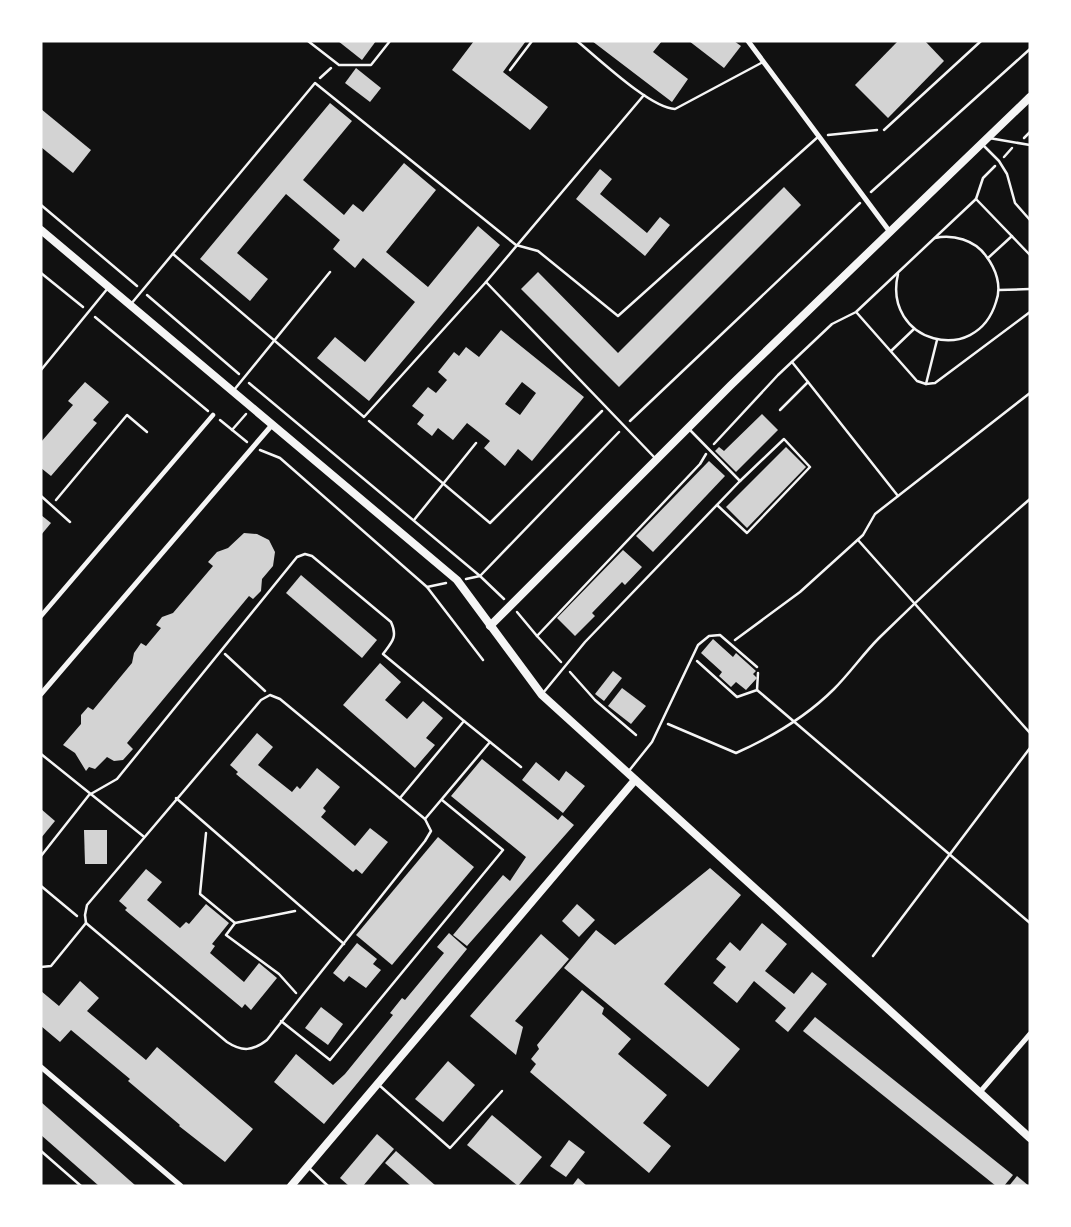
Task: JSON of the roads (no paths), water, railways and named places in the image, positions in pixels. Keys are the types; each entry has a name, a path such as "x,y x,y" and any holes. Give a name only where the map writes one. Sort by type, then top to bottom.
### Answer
{"main road":[{"path":"490,626 656,459 1030,97"},
{"path":"41,230 457,580 542,695 1030,1138"},
{"path":"291,1186 635,780"}],"street":[{"path":"748,41 890,232"},
{"path":"41,616 214,415"},
{"path":"41,694 272,425"},
{"path":"980,1092 1030,1034"},
{"path":"41,1066 181,1186"}],"lane":[{"path":"308,41 339,65 371,65 390,41"},
{"path":"510,70 532,41"},
{"path":"577,41 644,95 667,109 675,109 764,61"},
{"path":"884,130 980,41"},
{"path":"130,305 315,83 516,245 538,251 618,316 819,136"},
{"path":"173,254 364,417 486,282 644,95"},
{"path":"985,141 1019,142 1030,145"},
{"path":"985,141 1007,174 1015,203 1030,220"},
{"path":"233,391 330,272"},
{"path":"486,282 656,459"},
{"path":"41,370 109,287"},
{"path":"688,428 740,481"},
{"path":"542,695 585,642 740,481 784,439 810,467 747,533 717,505"},
{"path":"41,496 70,522"},
{"path":"41,856 89,795 117,779 297,557 305,554 312,556 391,622 396,632 395,638 383,654 521,767"},
{"path":"628,773 652,742 694,658 698,645 709,636 720,635 757,667"},
{"path":"270,696 280,699 399,798 425,819 431,831 282,1021 258,1046 248,1050 237,1048 86,923 84,915 87,905 261,700 270,696"},
{"path":"399,798 464,721"},
{"path":"425,819 490,742"},
{"path":"41,754 89,795 144,836"},
{"path":"176,798 344,944"},
{"path":"282,1021 330,1060 503,850 442,800"},
{"path":"41,967 51,966 86,923"},
{"path":"378,1084 450,1148 502,1091"},
{"path":"41,1151 81,1186"},
{"path":"308,1167 328,1186"}]}
